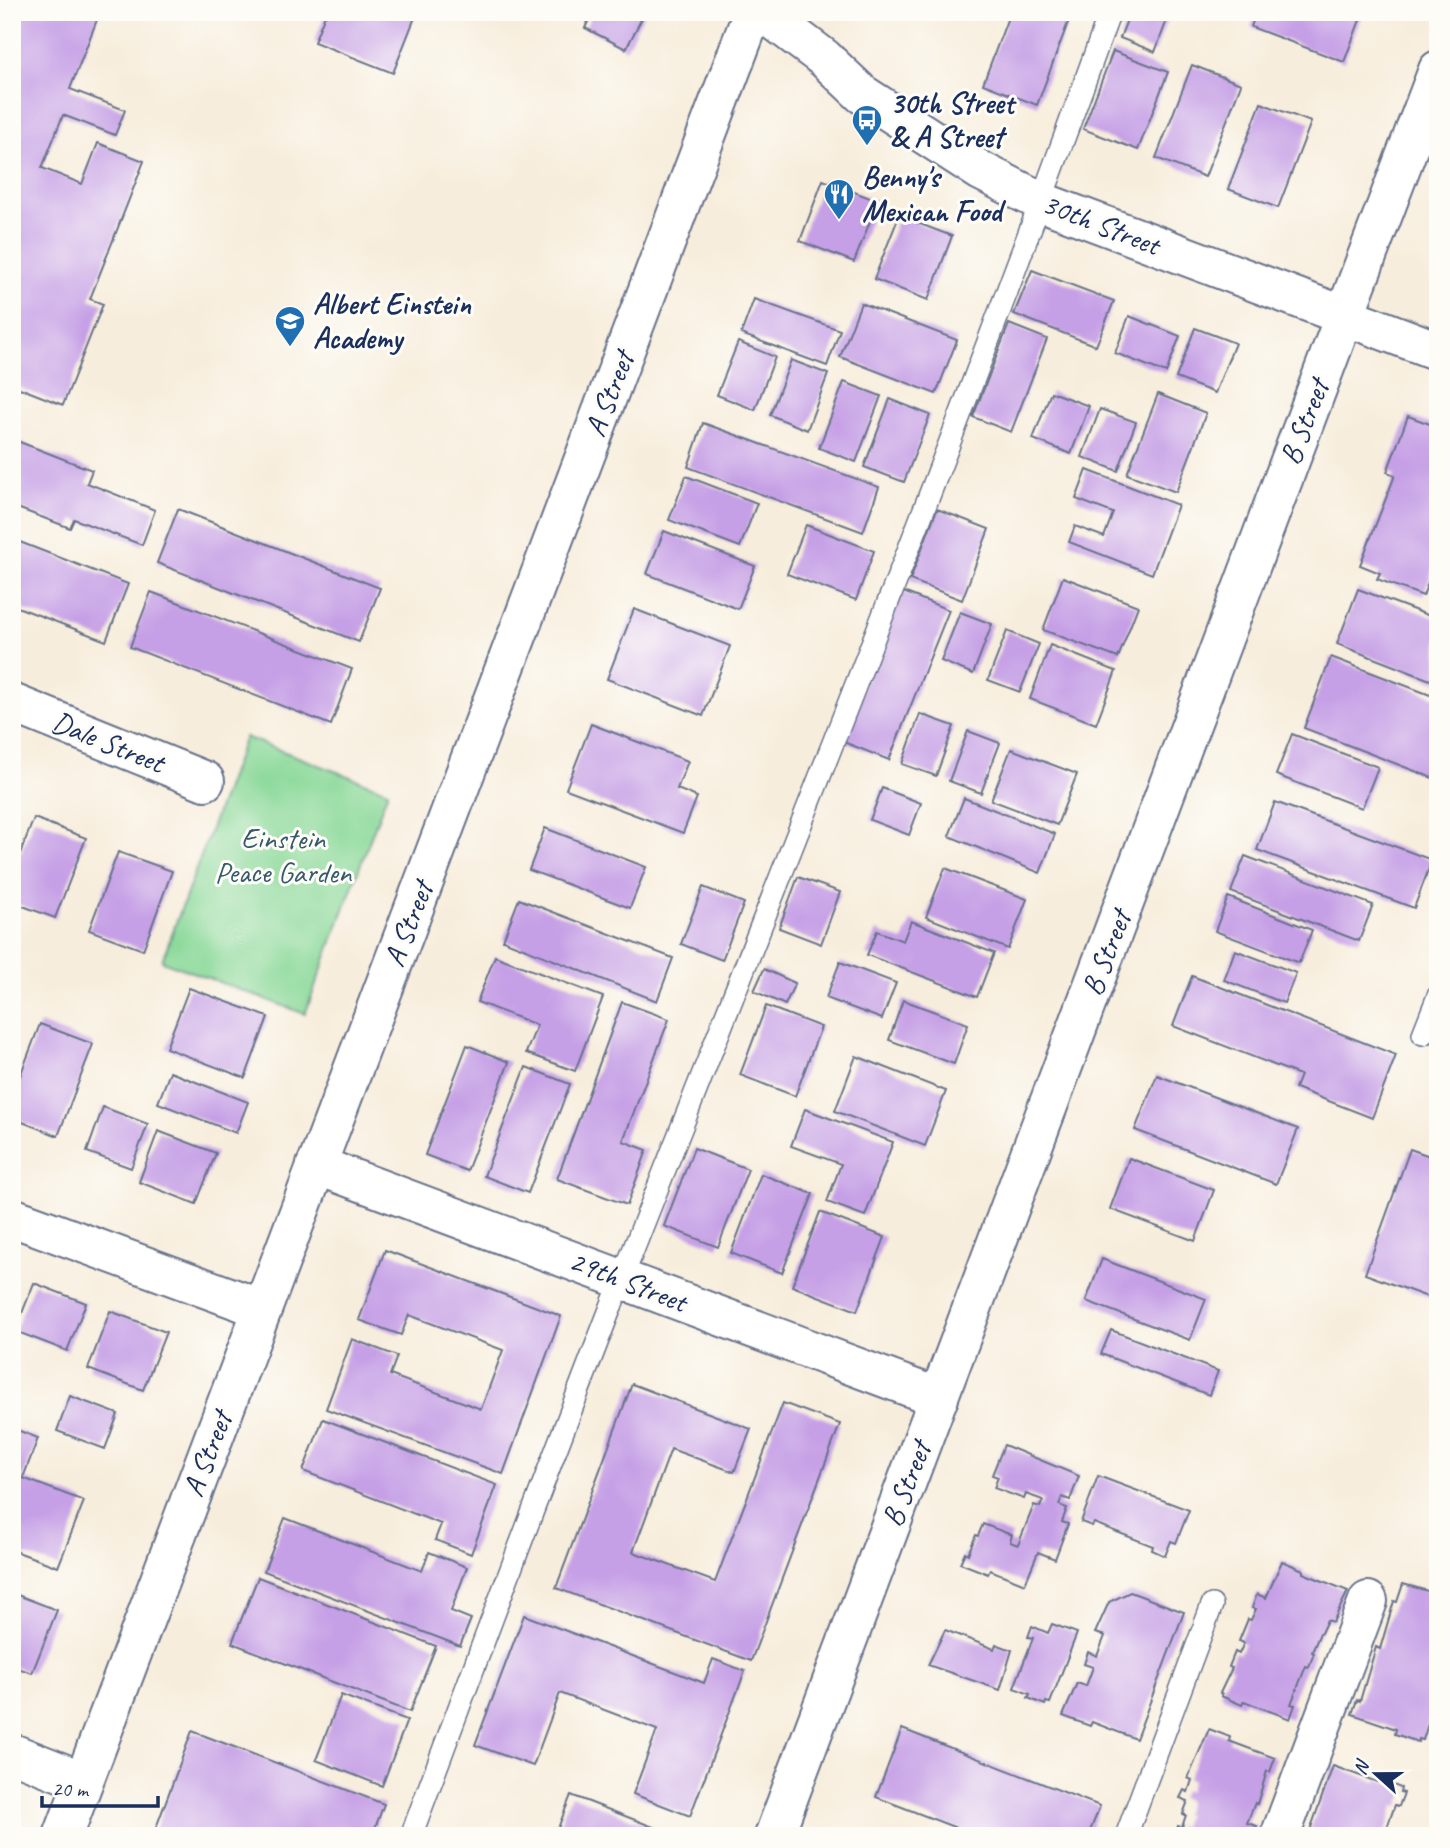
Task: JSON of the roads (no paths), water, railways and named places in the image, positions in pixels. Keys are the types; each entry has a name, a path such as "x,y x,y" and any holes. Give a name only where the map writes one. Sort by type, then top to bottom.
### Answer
{"street":[{"name":"A Street","path":"63,1836 753,12"},
{"name":"30th Street","path":"763,12 824,58 862,94 981,172 1042,202 1438,352"},
{"name":"B Street","path":"774,1836 1438,70"},
{"name":"Dale Street","path":"12,703 205,781"},
{"name":"29th Street","path":"316,1165 939,1398"},
{"path":"12,1217 262,1309"},
{"path":"1280,1836 1368,1601"},
{"path":"12,1753 83,1781"}],"lane":[{"path":"411,1836 622,1279 1042,202 1110,12"},
{"path":"1423,1034 1438,996"},
{"path":"1126,1836 1212,1605"}],"place":[{"name":"30th Street & A Street","path":"867,147"},
{"name":"Benny's Mexican Food","path":"839,221"},
{"name":"Albert Einstein Academy","path":"290,348"}],"park label":[{"name":"Einstein Peace Garden","path":"283,855"}]}
